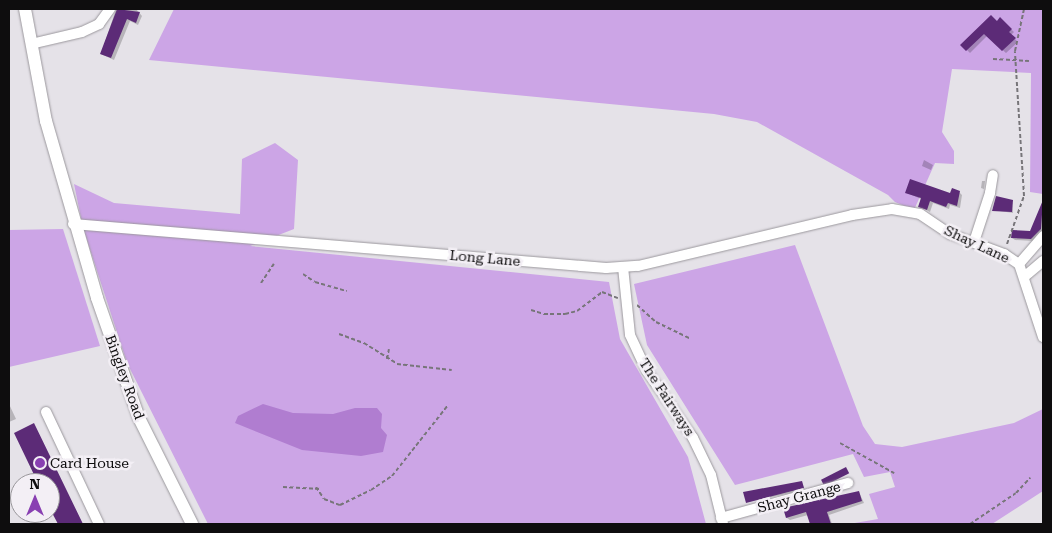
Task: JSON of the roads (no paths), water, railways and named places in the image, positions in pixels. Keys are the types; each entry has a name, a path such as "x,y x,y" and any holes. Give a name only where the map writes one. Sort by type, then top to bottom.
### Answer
{"main road":[{"name":"Bingley Road","path":"25,9 46,121 73,224 139,418 192,524"}],"street":[{"path":"31,44 91,28 99,24 110,9"},
{"path":"974,242 993,174"},
{"name":"Long Lane","path":"73,224 606,268 623,267 852,215 892,210"},
{"name":"Shay Lane","path":"892,210 920,214 950,234 1004,254 1019,264 1042,330"},
{"path":"1019,264 1043,236"},
{"path":"1024,277 1043,261"},
{"name":"The Fairways","path":"623,267 630,335 647,371 693,438 711,475 722,521"},
{"path":"46,412 99,524"},
{"name":"Shay Grange","path":"722,521 848,483"}],"place":[{"name":"Card House","path":"40,463"}]}
